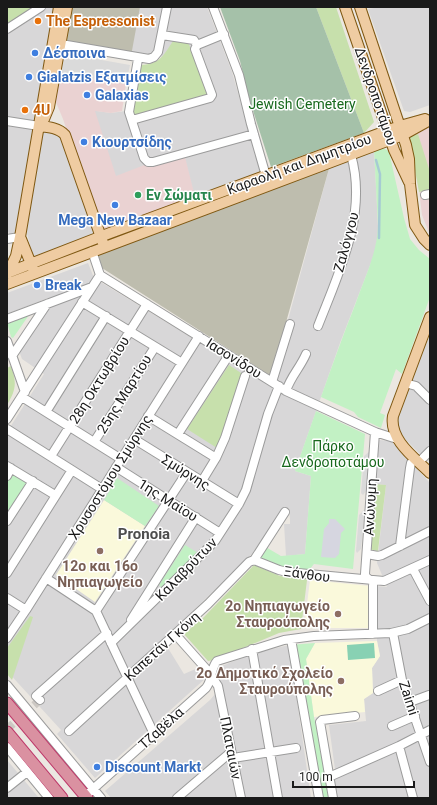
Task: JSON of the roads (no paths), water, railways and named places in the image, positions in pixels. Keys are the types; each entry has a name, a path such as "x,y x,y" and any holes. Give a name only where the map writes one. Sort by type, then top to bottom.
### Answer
{"highway":[{"path":"7,703 87,795"},
{"path":"7,732 62,798"}],"main road":[{"path":"7,277 14,261 20,238 39,126 45,119 49,107 57,43 59,7"},
{"path":"57,43 67,7"},
{"name":"Δενδροποτάμου","path":"345,7 398,161 410,184"},
{"name":"Δενδροποτάμου","path":"360,7 409,159 414,222 430,245"},
{"name":"Καραολή και Δημητρίου","path":"103,242 266,176 401,131 430,119"},
{"path":"7,277 103,242 65,135 56,129 39,126"},
{"name":"Καραολή και Δημητρίου","path":"103,242 351,155 389,135"},
{"name":"Δενδροποτάμου","path":"414,214 422,231 430,238"},
{"path":"20,238 32,269"},
{"path":"429,323 406,382 393,420 393,428 397,439 430,474"}],"street":[{"path":"7,29 42,7"},
{"path":"57,43 147,60 155,56 159,50 167,7"},
{"path":"213,7 239,75 266,176"},
{"path":"197,45 224,34"},
{"path":"132,120 210,98 212,95 195,49 197,45 194,40 162,35"},
{"path":"138,59 129,112 144,158 148,162 153,162 254,134"},
{"path":"7,121 39,126"},
{"name":"Ζαλόγγου","path":"318,326 344,257 352,226 355,209 356,183 351,155"},
{"path":"7,239 20,238"},
{"path":"7,419 100,275 90,246"},
{"name":"Ιασονίδου","path":"100,275 279,386 375,432 397,439"},
{"path":"7,319 92,287"},
{"path":"82,302 182,363"},
{"path":"12,356 46,304"},
{"name":"28η Οκτωβρίου","path":"51,456 147,304"},
{"path":"46,412 106,316"},
{"path":"279,386 290,324"},
{"name":"Χρυσοστόμου Σμύρνης","path":"7,638 199,336"},
{"path":"7,341 23,394 46,412 121,459"},
{"name":"25ης Μαρτίου","path":"94,442 155,347"},
{"path":"279,386 292,376 301,365 306,354"},
{"path":"178,434 229,355"},
{"path":"202,481 216,458 225,438 245,376"},
{"path":"406,382 416,386 430,400"},
{"name":"Καλαβρύτων","path":"112,643 209,547 239,504 246,490 268,414 279,386"},
{"path":"148,416 216,458"},
{"path":"7,429 102,489"},
{"name":"Ανώνυμη","path":"368,580 365,574 375,432"},
{"name":"Σμύρνης","path":"134,440 239,504"},
{"path":"400,546 411,463 430,451"},
{"name":"1ης Μαϊου","path":"116,467 220,533"},
{"path":"8,470 33,481 55,495"},
{"path":"7,573 10,560 72,470"},
{"path":"96,611 187,472"},
{"path":"7,521 33,481"},
{"path":"254,560 285,512"},
{"name":"Καλαβρύτων","path":"123,631 196,517"},
{"path":"367,554 380,556 430,531"},
{"name":"Ξάνθου","path":"254,560 281,571 385,581 430,560"},
{"name":"Καπετάν Γκόνη","path":"69,731 214,598 249,562 254,560"},
{"path":"413,569 430,601"},
{"path":"46,578 96,611 154,734"},
{"path":"368,580 373,634"},
{"path":"7,598 26,610"},
{"name":"Τζαβέλα","path":"87,795 206,688 212,677 213,668 217,661 252,649 284,640 302,637 394,633 405,630 430,618"},
{"path":"38,698 107,633"},
{"name":"Zaimi","path":"394,633 402,680 430,762"},
{"name":"Πλαταιών","path":"175,634 208,671 218,686 241,798"},
{"path":"292,639 319,798"},
{"path":"252,649 278,798"},
{"path":"378,691 402,680"},
{"path":"7,685 87,795 101,798"},
{"path":"410,702 429,695"},
{"path":"334,798 320,722 322,720 355,716"},
{"path":"392,726 415,716"},
{"path":"330,777 399,746 430,730"},
{"path":"399,746 413,798"},
{"path":"7,747 49,798"},
{"path":"177,798 232,755 296,748"},
{"path":"7,788 27,772"}],"waterway":[{"path":"376,160 380,174 379,238"}],"tunnel":[{"path":"7,729 40,700"}],"place":[{"name":"The Espressonist","path":"38,21"},
{"name":"Δέσποινα","path":"35,53"},
{"name":"Gialatzis Εξατμίσεις","path":"29,77"},
{"name":"Galaxias","path":"87,95"},
{"name":"4U","path":"25,110"},
{"name":"Κιουρτσίδης","path":"84,142"},
{"name":"Εν Σώματι","path":"138,195"},
{"name":"Mega New Bazaar","path":"115,205"},
{"name":"Break","path":"37,285"},
{"name":"12ο και 16ο Νηπιαγωγείο","path":"100,551"},
{"name":"2ο Νηπιαγωγείο Σταυρούπολης","path":"338,614"},
{"name":"2ο Δημοτικό Σχολείο Σταυρούπολης","path":"341,681"},
{"name":"Discount Markt","path":"97,767"}],"district":[{"name":"Pronoia","path":"144,534"}],"park label":[{"name":"Jewish Cemetery","path":"302,104"},
{"name":"Πάρκο Δενδροποτάμου","path":"333,454"}]}
